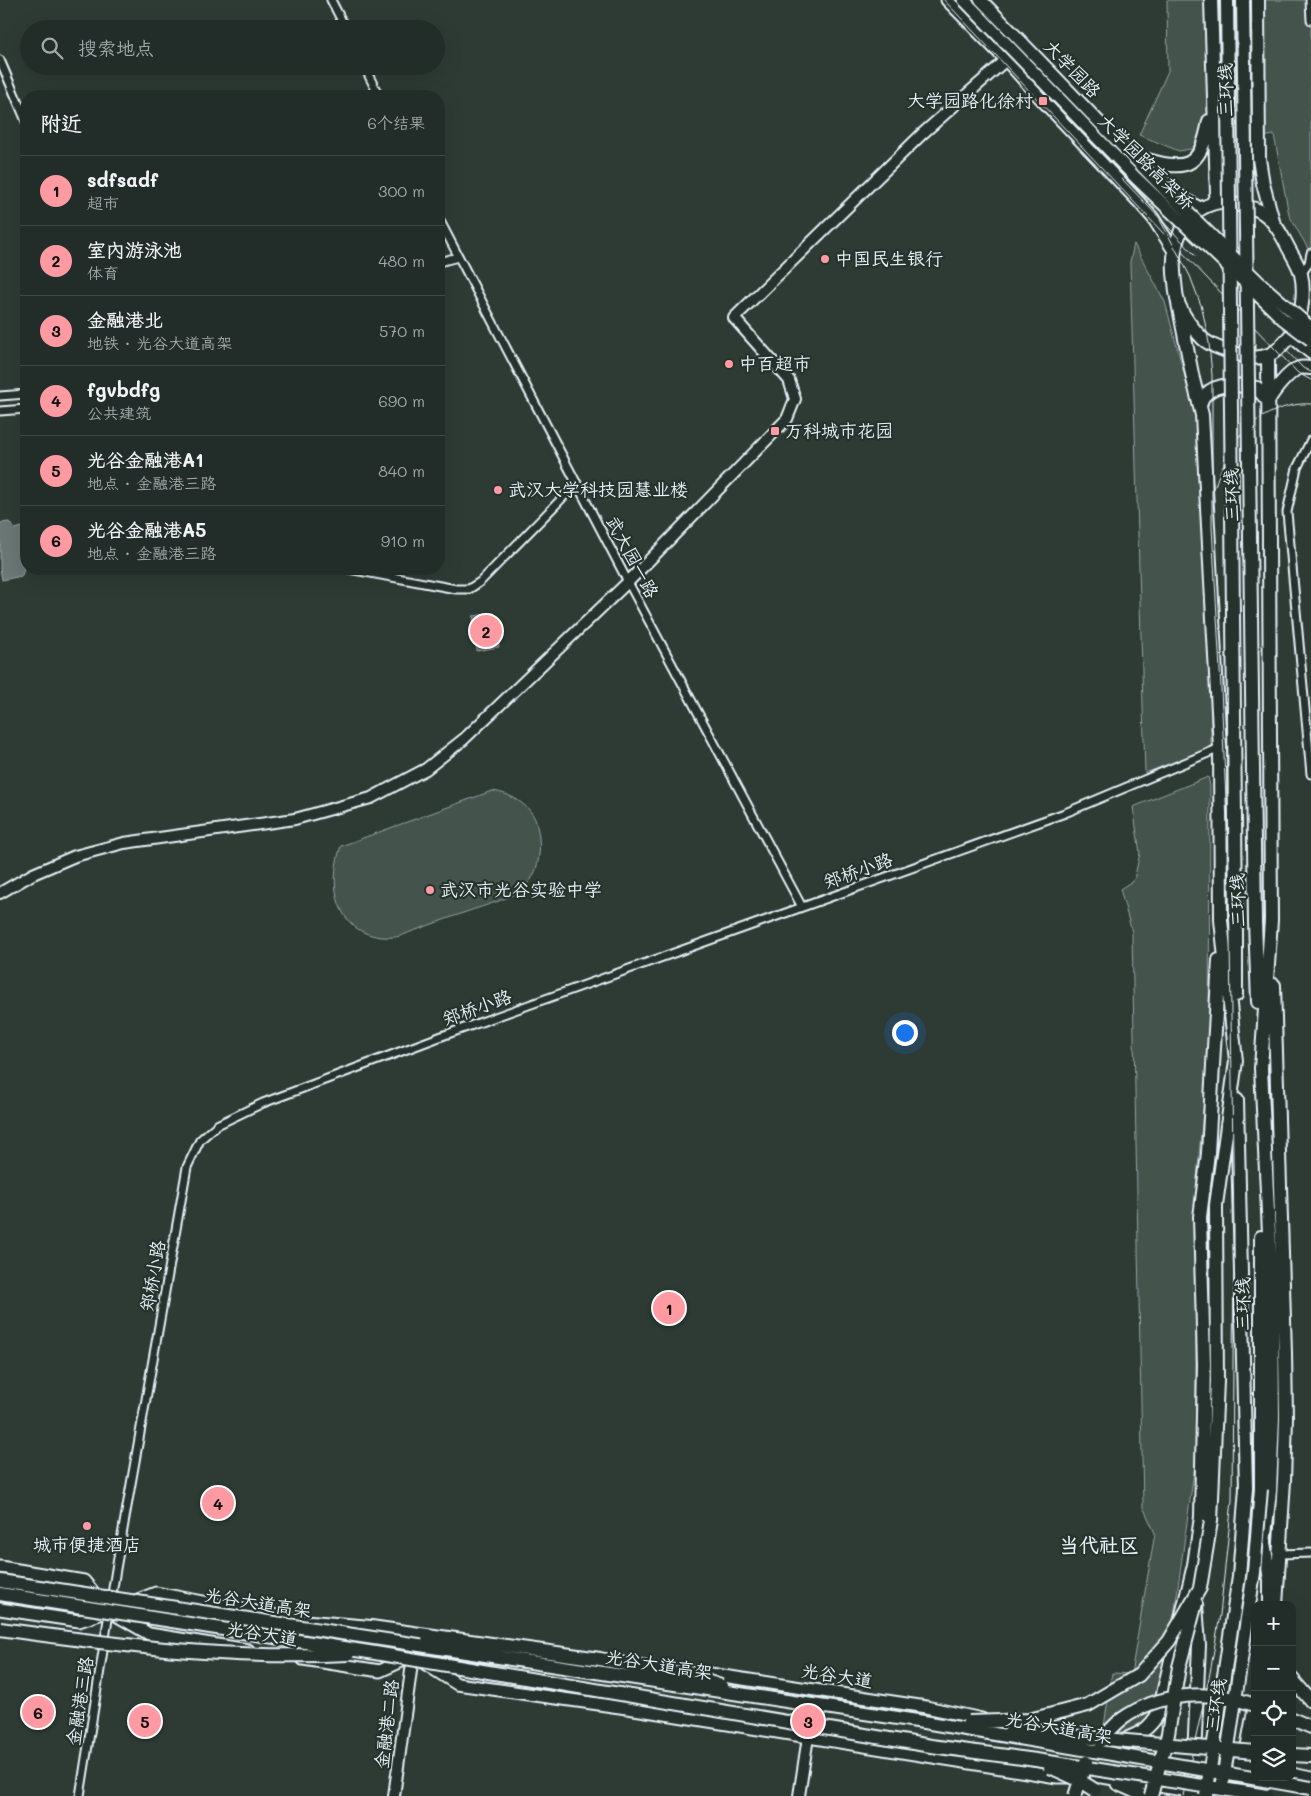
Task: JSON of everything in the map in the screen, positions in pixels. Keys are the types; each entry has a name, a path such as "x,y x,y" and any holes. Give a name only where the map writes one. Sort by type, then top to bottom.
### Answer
{"highway":[{"path":"1116,1742 1141,1734 1153,1723 1158,1714 1194,1565 1201,1517 1204,1364 1200,1217 1208,1153 1221,920 1220,748 1202,425 1200,406 1178,304 1173,266 1174,251 1180,232 1189,220 1207,206 1216,194 1211,0"},
{"name":"三环线","path":"1206,1796 1239,1576 1246,1488 1236,1060 1227,0"},
{"name":"三环线","path":"1221,1796 1254,1572 1261,1490 1261,1068 1255,922 1243,0"},
{"path":"1258,0 1259,159 1274,224"},
{"path":"1140,158 1166,165 1178,165 1188,163 1196,158 1202,150 1214,97"},
{"path":"1178,304 1194,329 1205,340 1214,346 1255,359 1268,355 1280,348 1298,322 1301,310 1301,276 1283,236 1274,224 1263,212 1236,204 1219,202 1207,206"},
{"path":"1268,355 1271,915 1286,1418 1276,1601"},
{"path":"1268,401 1275,390 1299,368 1311,368"},
{"path":"1200,406 1204,395 1217,387 1226,386 1257,388 1268,401"},
{"path":"1256,1601 1270,1491 1273,1417 1272,1295 1261,1068 1271,915"},
{"path":"1151,1796 1168,1734 1180,1667 1200,1588 1212,1521 1215,1457 1216,1204 1236,1060 1221,920"},
{"path":"1208,1153 1210,1197 1216,1227"},
{"path":"1272,1365 1281,1250"},
{"path":"1203,1433 1216,1371"},
{"path":"1264,1543 1270,1580 1270,1601"},
{"path":"1188,1793 1194,1757 1199,1645 1194,1565"},
{"name":"光谷大道高架","path":"0,1581 930,1724 1311,1788"},
{"path":"930,1724 1029,1720 1088,1706 1138,1674 1169,1641 1200,1588"},
{"name":"光谷大道高架","path":"0,1594 375,1653 931,1746 1036,1760 1267,1796"},
{"path":"311,1622 371,1627 610,1661 694,1678 759,1698"},
{"path":"0,1629 169,1651 315,1656 375,1653"},
{"path":"1228,1796 1251,1633"},
{"path":"1296,1684 1311,1701"},
{"path":"1075,1796 1085,1765 1094,1748 1121,1720 1141,1708 1154,1702 1176,1697 1200,1695 1225,1697 1251,1705"},
{"path":"1296,1721 1311,1727"},
{"path":"977,1732 1023,1731 1251,1752"},
{"path":"1238,1796 1249,1766 1252,1736"},
{"path":"1296,1755 1311,1756"},
{"path":"1036,1760 1079,1780 1095,1790 1100,1796"}],"main road":[{"path":"947,0 1006,60 1153,218 1174,251"},
{"name":"大学园路高架桥","path":"964,0 1135,177 1283,319 1311,340"},
{"name":"大学园路","path":"981,0 1164,189 1261,284 1311,328"},
{"name":"大学园路","path":"988,0 1178,195 1207,206"},
{"path":"1301,276 1311,294"},
{"path":"1290,336 1311,353"},
{"name":"光谷大道","path":"0,1568 84,1581 109,1611 149,1634 380,1671 413,1656 461,1646 629,1671 697,1672 926,1707 1078,1738 1116,1742 1249,1766"},
{"name":"光谷大道","path":"0,1609 79,1621 156,1593 385,1636 457,1684 634,1709 1057,1777 1102,1777 1188,1793 1221,1796"},
{"path":"1296,1775 1311,1778"},
{"path":"1102,1777 1144,1796"}],"street":[{"path":"332,0 342,20"},
{"path":"1310,0 1311,20"},
{"path":"0,893 34,874 75,856 124,843 295,818 371,798 426,769 464,739 628,582 787,419 795,399 789,380 734,318 922,134 1006,60 1035,48"},
{"path":"0,60 20,107"},
{"path":"368,75 376,90"},
{"name":"武大园一路","path":"445,231 628,582 802,907"},
{"path":"1301,276 1309,263 1311,253"},
{"path":"445,260 458,257"},
{"path":"0,396 20,394"},
{"path":"0,411 20,409"},
{"path":"1311,440 1297,468 1287,512 1311,774"},
{"path":"381,575 456,589 469,589 480,582 577,483"},
{"name":"郑桥小路","path":"109,1611 187,1167 200,1140 217,1124 263,1103 451,1032 1065,813 1220,748"},
{"path":"1280,1554 1311,1553"},
{"name":"金融港三路","path":"80,1796 109,1611"},
{"name":"金融港二路","path":"394,1796 413,1656"},
{"path":"800,1796 808,1737"}],"shaded area":[{"path":"1167,0 1311,0 1311,254 1289,215 1274,135 1179,151 1139,135 1168,71"},
{"path":"1134,244 1165,302 1190,396 1207,411 1211,748 1145,773 1130,262"},
{"path":"9,522 15,529 20,528 20,575 22,576 2,580 0,569 0,523"},
{"path":"494,613 499,647 477,651 473,616"},
{"path":"1208,777 1210,785 1209,1046 1196,1188 1196,1457 1173,1623 1154,1711 1137,1731 1103,1733 1112,1673 1131,1674 1155,1533 1143,1507 1132,932 1120,889 1134,880 1140,853 1133,807"},
{"path":"492,791 514,798 526,807 535,819 539,840 538,861 534,875 525,887 501,900 397,937 375,936 360,931 349,921 341,909 335,879 341,846"}],"tram line":[{"path":"944,0 1164,234"},
{"path":"1122,179 1195,255"},
{"path":"1160,220 1190,276 1202,308 1209,343 1212,375 1212,527 1229,868 1234,1230 1232,1500 1220,1615 1210,1673 1183,1796"},
{"path":"1182,252 1298,373 1311,380"},
{"path":"1285,349 1303,368 1311,372"},
{"path":"1215,486 1237,439 1248,427 1264,416 1282,408 1292,405 1311,404"}],"place":[{"name":"大学园路化徐村","path":"1043,101"},
{"name":"中国民生银行","path":"825,259"},
{"name":"中百超市","path":"729,364"},
{"name":"万科城市花园","path":"775,431"},
{"name":"武汉大学科技园慧业楼","path":"498,490"},
{"name":"室内游泳池","path":"486,631"},
{"name":"武汉市光谷实验中学","path":"430,890"},
{"name":"sdfsadf","path":"669,1308"},
{"name":"fgvbdfg","path":"218,1503"},
{"name":"城市便捷酒店","path":"87,1526"},
{"name":"光谷金融港A5","path":"38,1712"},
{"name":"光谷金融港A1","path":"145,1721"},
{"name":"金融港北","path":"808,1721"}],"district":[{"name":"当代社区","path":"1099,1545"}]}
